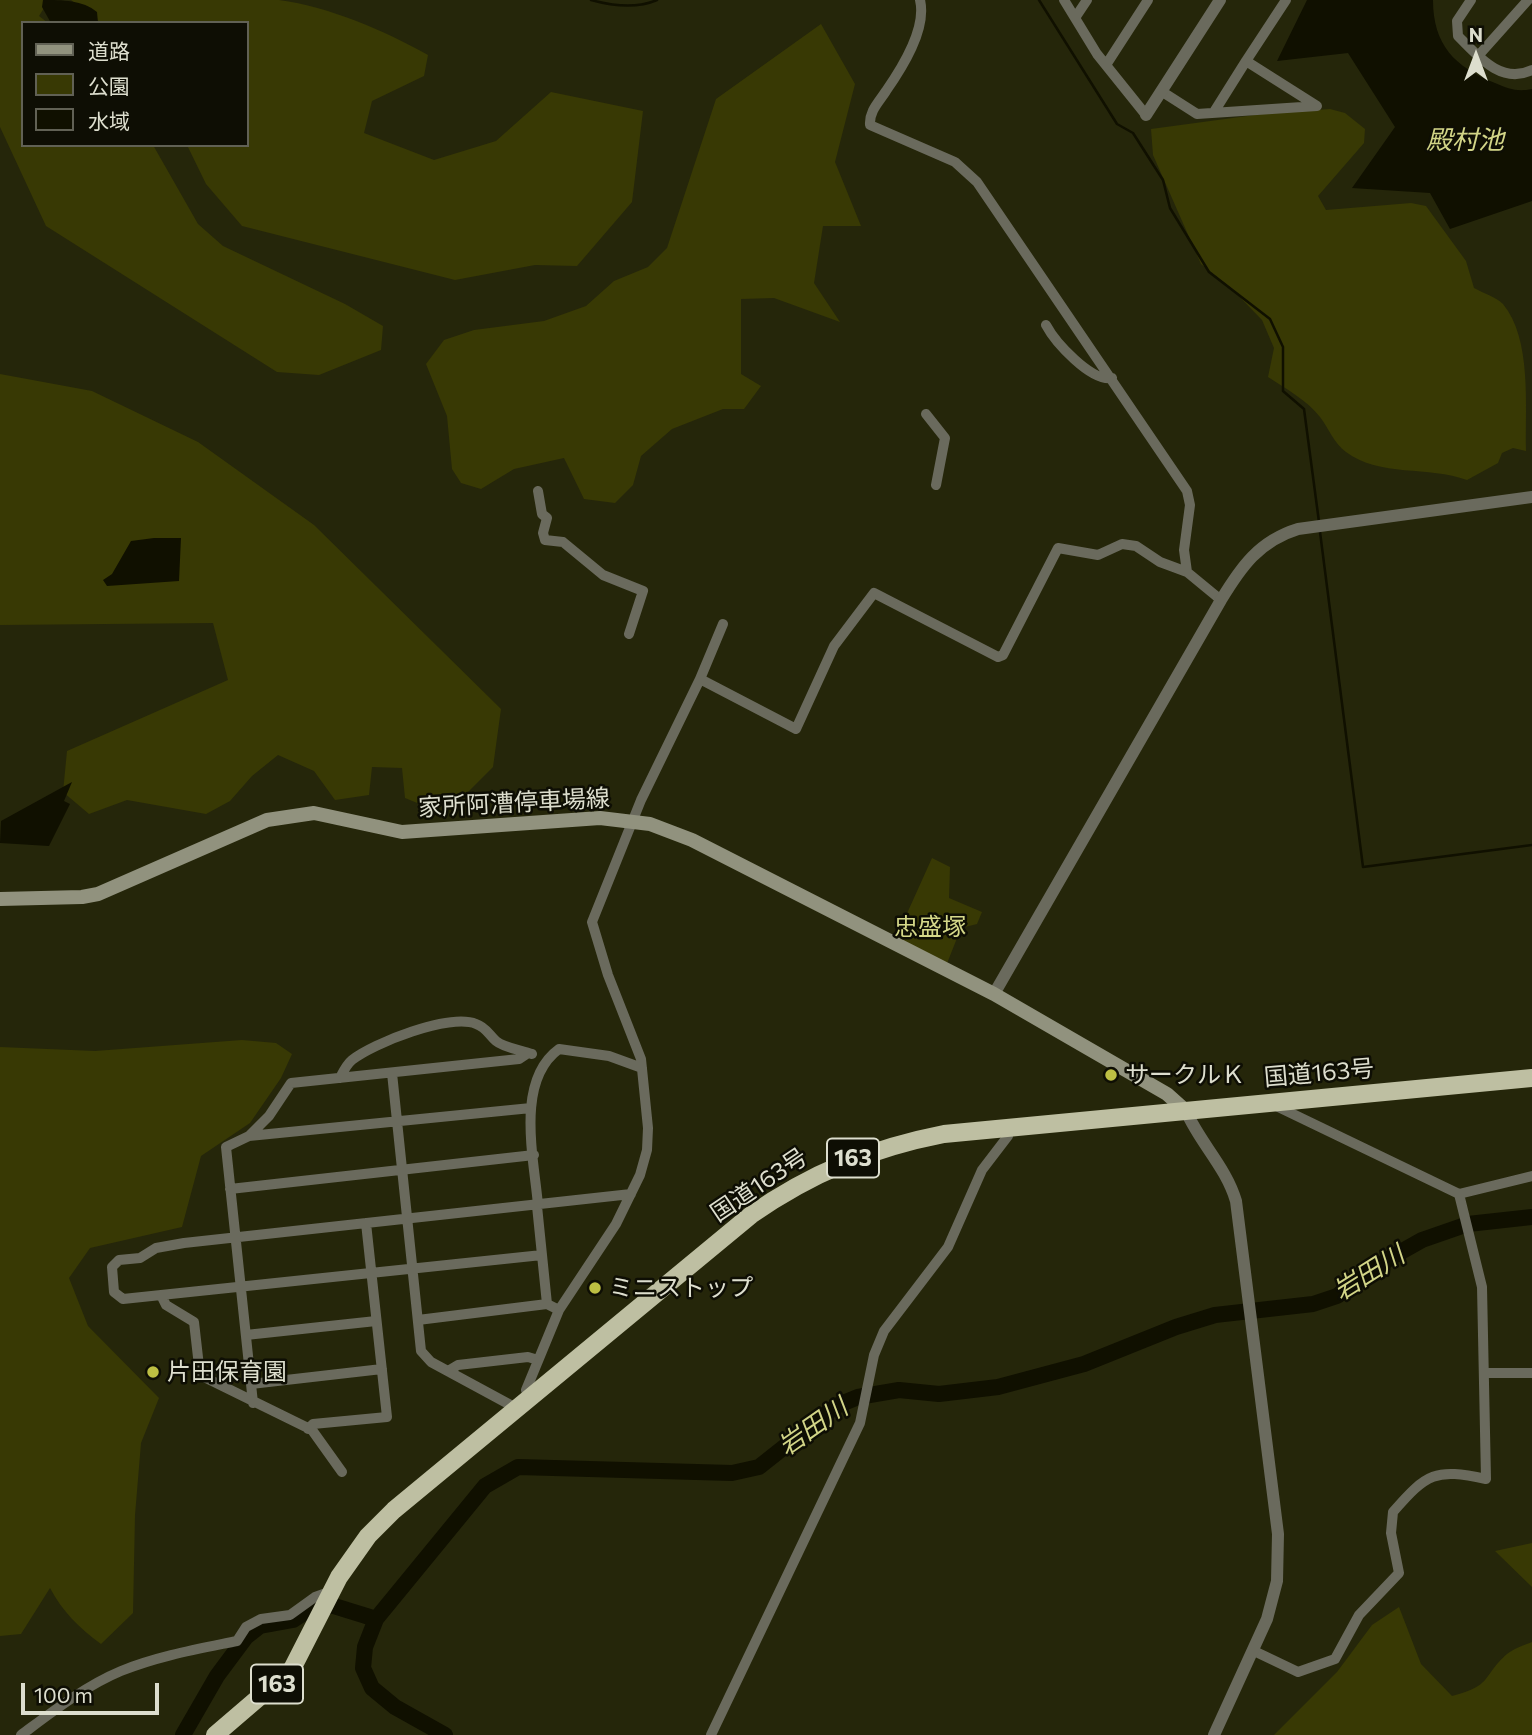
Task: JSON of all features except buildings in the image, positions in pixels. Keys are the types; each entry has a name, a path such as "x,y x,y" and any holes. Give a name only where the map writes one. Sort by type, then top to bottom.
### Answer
{"highway":[{"name":"国道163号","path":"215,1735 292,1669 328,1595 368,1536 394,1510 751,1215 832,1166 890,1146 944,1134 1532,1078"}],"main road":[{"name":"家所阿漕停車場線","path":"0,899 82,897 98,894 267,820 291,814 327,814 367,827 402,832 539,821 635,821 692,840 994,994 1167,1094 1186,1111"}],"street":[{"path":"920,0 920,26 898,73 873,109 870,125 927,148 968,170 1112,378 1189,498 1189,523 1184,550 1187,572"},
{"path":"1064,0 1106,65 1146,115 1220,0"},
{"path":"1075,18 1087,0"},
{"path":"1106,65 1148,0"},
{"path":"1214,112 1286,0"},
{"path":"1471,0 1457,21 1455,31 1478,56 1501,73 1520,74 1532,70"},
{"path":"1478,56 1528,0"},
{"path":"1161,91 1197,114 1317,106 1246,61"},
{"path":"1046,325 1059,345 1075,360 1104,379 1112,378"},
{"path":"926,414 945,438 936,485"},
{"path":"538,491 542,514 547,518 543,533 545,540 563,542 584,556 603,575 643,591 629,634"},
{"path":"994,994 1241,567 1265,543 1298,528 1532,497"},
{"path":"700,679 796,729 834,646 874,593 998,657 1003,655 1058,548 1098,555 1128,544 1160,562 1187,572 1222,600"},
{"path":"392,1073 418,1320 425,1358 448,1371 523,1403 559,1310 616,1224 631,1194 647,1150 648,1128 642,1068 592,922 635,821 641,800 700,679 723,624"},
{"path":"340,1078 347,1065 360,1054 403,1036 445,1024 474,1023 486,1029 498,1043 543,1061"},
{"path":"547,1304 531,1108 543,1061 559,1049 609,1056 642,1068"},
{"path":"253,1403 226,1147 249,1136 274,1111 291,1083 519,1059 528,1053"},
{"path":"1269,1102 1459,1194 1532,1176"},
{"path":"249,1136 531,1108"},
{"path":"1186,1111 1194,1129 1231,1186 1278,1534 1277,1581 1254,1651 1214,1735"},
{"path":"711,1735 863,1411 884,1331 948,1247 977,1180 1008,1136 1009,1129"},
{"path":"230,1189 534,1155"},
{"path":"542,1255 123,1299 114,1293 112,1267 119,1260 140,1258 156,1248 631,1194"},
{"path":"1254,1651 1298,1672 1335,1659 1359,1615 1399,1573 1391,1533 1393,1512 1432,1475 1451,1471 1486,1479 1482,1287 1459,1194"},
{"path":"308,1429 313,1424 387,1417 366,1223"},
{"path":"161,1295 166,1305 194,1322 200,1375 308,1429 328,1450 342,1472"},
{"path":"418,1320 547,1304 559,1310"},
{"path":"246,1335 376,1321"},
{"path":"448,1371 458,1365 528,1357 538,1360"},
{"path":"251,1384 382,1369"},
{"path":"1485,1373 1532,1373"},
{"path":"21,1735 64,1704 113,1675 153,1661 237,1641 254,1622 290,1615 315,1597 328,1595"}],"green space":[{"path":"0,0 49,0 39,16 45,21 21,21 21,147 154,147 198,224 223,246 345,304 383,326 381,350 319,375 277,372 46,226 0,127"},
{"path":"71,0 279,0 317,8 375,28 428,55 424,76 372,101 364,133 434,160 496,141 551,92 643,111 632,202 577,266 535,265 455,280 242,226 206,184 188,147 248,147 248,21 98,21"},
{"path":"821,24 855,84 835,162 861,226 823,226 814,283 840,322 774,298 741,299 741,374 761,386 744,409 723,409 672,429 641,456 633,485 615,503 584,499 564,458 514,469 481,489 461,483 452,469 447,416 426,364 444,340 474,330 544,321 586,306 614,281 648,267 667,248 716,99"},
{"path":"1330,109 1345,113 1365,129 1364,143 1318,196 1326,210 1411,203 1426,206 1466,261 1474,288 1503,304 1519,335 1525,374 1526,451 1513,448 1502,453 1498,463 1467,480 1437,473 1389,468 1359,460 1338,444 1309,406 1268,377 1274,348 1262,320 1230,287 1201,264 1153,155 1151,129 1262,114"},
{"path":"0,374 92,391 198,442 314,525 501,709 493,767 466,794 432,809 405,798 402,768 372,767 369,795 335,800 314,771 278,755 252,776 230,801 206,814 127,800 89,814 63,792 67,751 228,680 213,623 0,625"},
{"name":"忠盛塚","path":"932,858 950,867 949,898 982,912 977,924 961,928 946,966 895,940"},
{"path":"242,1040 276,1043 292,1054 281,1078 250,1123 201,1156 182,1227 90,1248 69,1278 88,1326 159,1398 141,1443 135,1515 133,1613 101,1644 72,1619 50,1588 21,1634 0,1636 0,1047 95,1051"},
{"path":"1532,1543 1532,1587 1495,1551"},
{"path":"1399,1607 1421,1664 1452,1696 1481,1684 1507,1654 1532,1642 1532,1735 1274,1735 1337,1672 1372,1625"}],"water":[{"path":"43,0 79,3 97,12 98,21 50,21 42,7"},
{"name":"殿村池","path":"1307,0 1433,0 1437,30 1442,42 1458,62 1481,77 1505,87 1517,90 1532,89 1532,201 1450,229 1430,193 1352,188 1395,127 1348,53 1277,61"},
{"path":"181,538 179,581 107,586 103,580 112,574 131,541"},
{"path":"72,782 64,801 70,804 49,846 0,843 1,821"}],"waterway":[{"path":"591,0 624,6 657,0"},
{"path":"1039,0 1117,124 1133,133 1163,180 1170,208 1209,272 1270,319 1283,347 1283,391 1304,409 1319,522"},
{"path":"1320,532 1363,867 1532,845"},
{"name":"岩田川","path":"445,1735 395,1707 372,1688 363,1668 365,1647 376,1619 485,1486 518,1467 732,1473 759,1467 836,1406 858,1397 899,1390 939,1394 998,1387 1084,1364 1176,1327 1215,1315 1313,1304 1337,1296 1390,1258 1422,1240 1468,1224 1532,1217"},
{"path":"183,1735 217,1676 246,1637 260,1626 293,1620 314,1606 334,1606 376,1619"}],"place":[{"name":"サークルＫ","path":"1111,1075"},
{"name":"ミニストップ","path":"595,1288"},
{"name":"片田保育園","path":"153,1372"}]}
